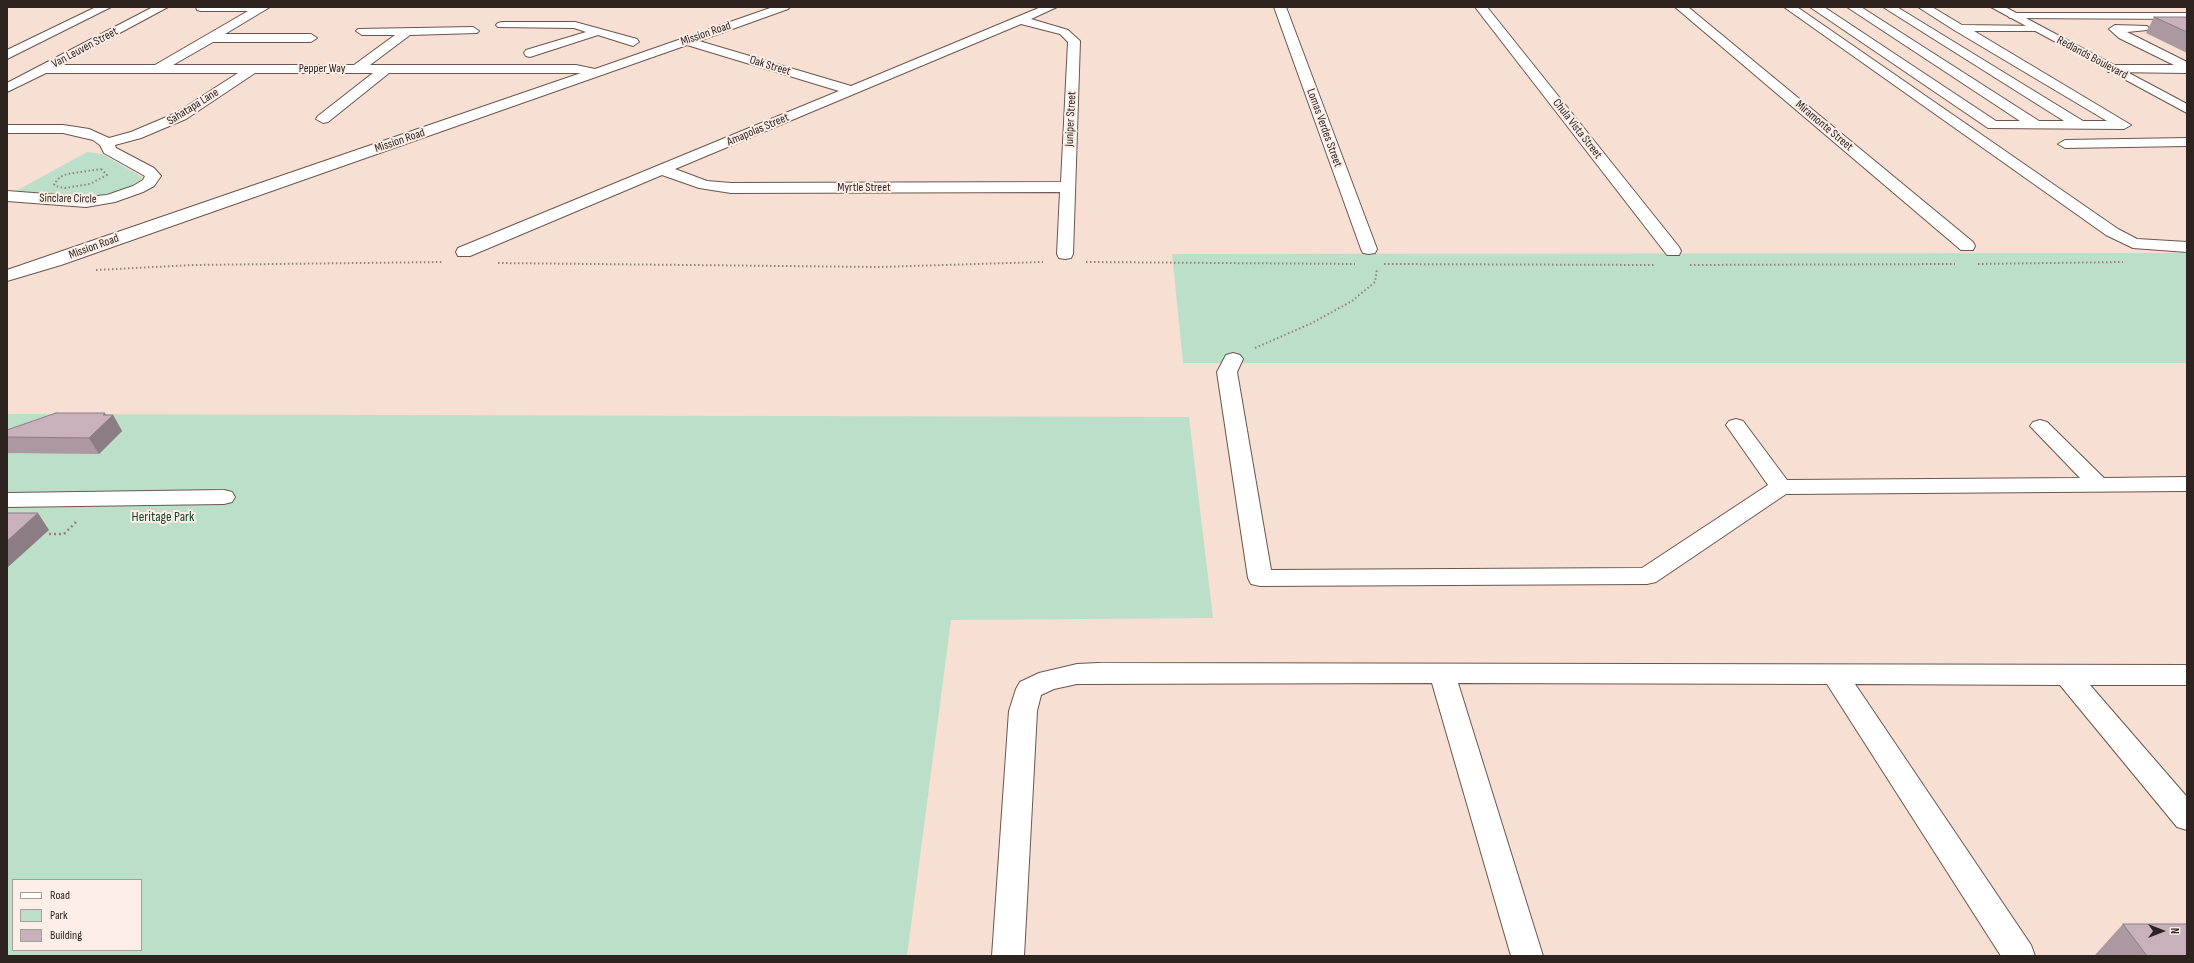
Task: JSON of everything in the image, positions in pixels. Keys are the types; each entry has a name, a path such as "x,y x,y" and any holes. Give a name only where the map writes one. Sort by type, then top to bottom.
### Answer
{"street":[{"path":"7,55 105,7"},
{"name":"Van Leuven Street","path":"7,88 162,7"},
{"name":"Mission Road","path":"10,277 784,7"},
{"name":"Amapolas Street","path":"464,252 664,170 1051,7"},
{"name":"Lomas Verdes Street","path":"1280,7 1368,249"},
{"name":"Chula Vista Street","path":"1481,7 1673,251"},
{"name":"Miramonte Street","path":"1681,7 1967,246"},
{"path":"1790,7 2112,232 2133,243 2147,246 2187,247"},
{"path":"1816,7 1993,125 2124,125 1924,7"},
{"path":"1853,7 2036,125"},
{"path":"1889,7 2080,125"},
{"name":"Redlands Boulevard","path":"1997,7 2187,109"},
{"path":"201,8 262,8"},
{"path":"158,69 262,8"},
{"path":"2014,16 2187,16"},
{"path":"2164,16 2187,26"},
{"name":"Juniper Street","path":"1021,20 1060,31 1074,41 1075,47 1065,254"},
{"path":"502,25 575,25 633,42"},
{"path":"512,69 559,25"},
{"path":"1958,28 2035,28"},
{"path":"2158,28 2116,29 2123,35 2187,68"},
{"path":"362,31 474,31"},
{"path":"357,69 407,31"},
{"path":"530,53 597,32"},
{"path":"210,38 311,38"},
{"name":"Oak Street","path":"688,41 851,90"},
{"path":"1872,45 1986,44"},
{"path":"2112,69 2187,68"},
{"name":"Pepper Way","path":"44,69 576,69 599,72"},
{"name":"Sahatapa Lane","path":"107,143 136,135 168,122 252,69"},
{"path":"323,119 386,69"},
{"name":"Sinclare Circle","path":"7,129 63,129 84,132 98,137 107,143 110,150 149,171 153,176 148,183 122,195 86,202 7,196"},
{"path":"2065,144 2187,142"},
{"name":"Myrtle Street","path":"664,170 704,185 732,188 1068,187"},
{"path":"1233,358 1227,372 1260,578 1647,576 1781,487 2187,484"},
{"path":"1736,425 1781,487"},
{"path":"2040,426 2099,485"},
{"path":"7,500 224,497"},
{"path":"1008,956 1023,711 1029,689 1048,680 1084,674 2187,675"},
{"path":"1442,674 1527,956"},
{"path":"1834,674 2019,956"},
{"path":"2067,675 2187,818"}],"path":[{"path":"100,169 107,173 103,178 82,186 59,188 54,184 60,177 85,170 100,169"},
{"path":"54,262 101,271 193,265 444,262"},
{"path":"491,262 878,267 1050,262"},
{"path":"1081,262 1360,264"},
{"path":"1975,264 2124,262"},
{"path":"1233,358 1312,323 1352,301 1375,282 1377,269 1375,264"},
{"path":"1383,264 1661,265"},
{"path":"1684,265 1959,264"}],"green space":[{"path":"87,152 102,154 142,177 139,182 130,187 99,196 16,191"},
{"path":"2187,253 2187,363 1183,363 1172,254"},
{"name":"Heritage Park","path":"7,414 1189,417 1213,618 951,620 907,956 7,956"}],"building":[{"path":"2154,17 2187,17 2187,32"},
{"path":"56,413 105,413 103,415 113,415 89,438 7,437 7,430"},
{"path":"7,513 38,513 7,541"},
{"path":"2123,924 2187,924 2187,956 2147,956"}]}
